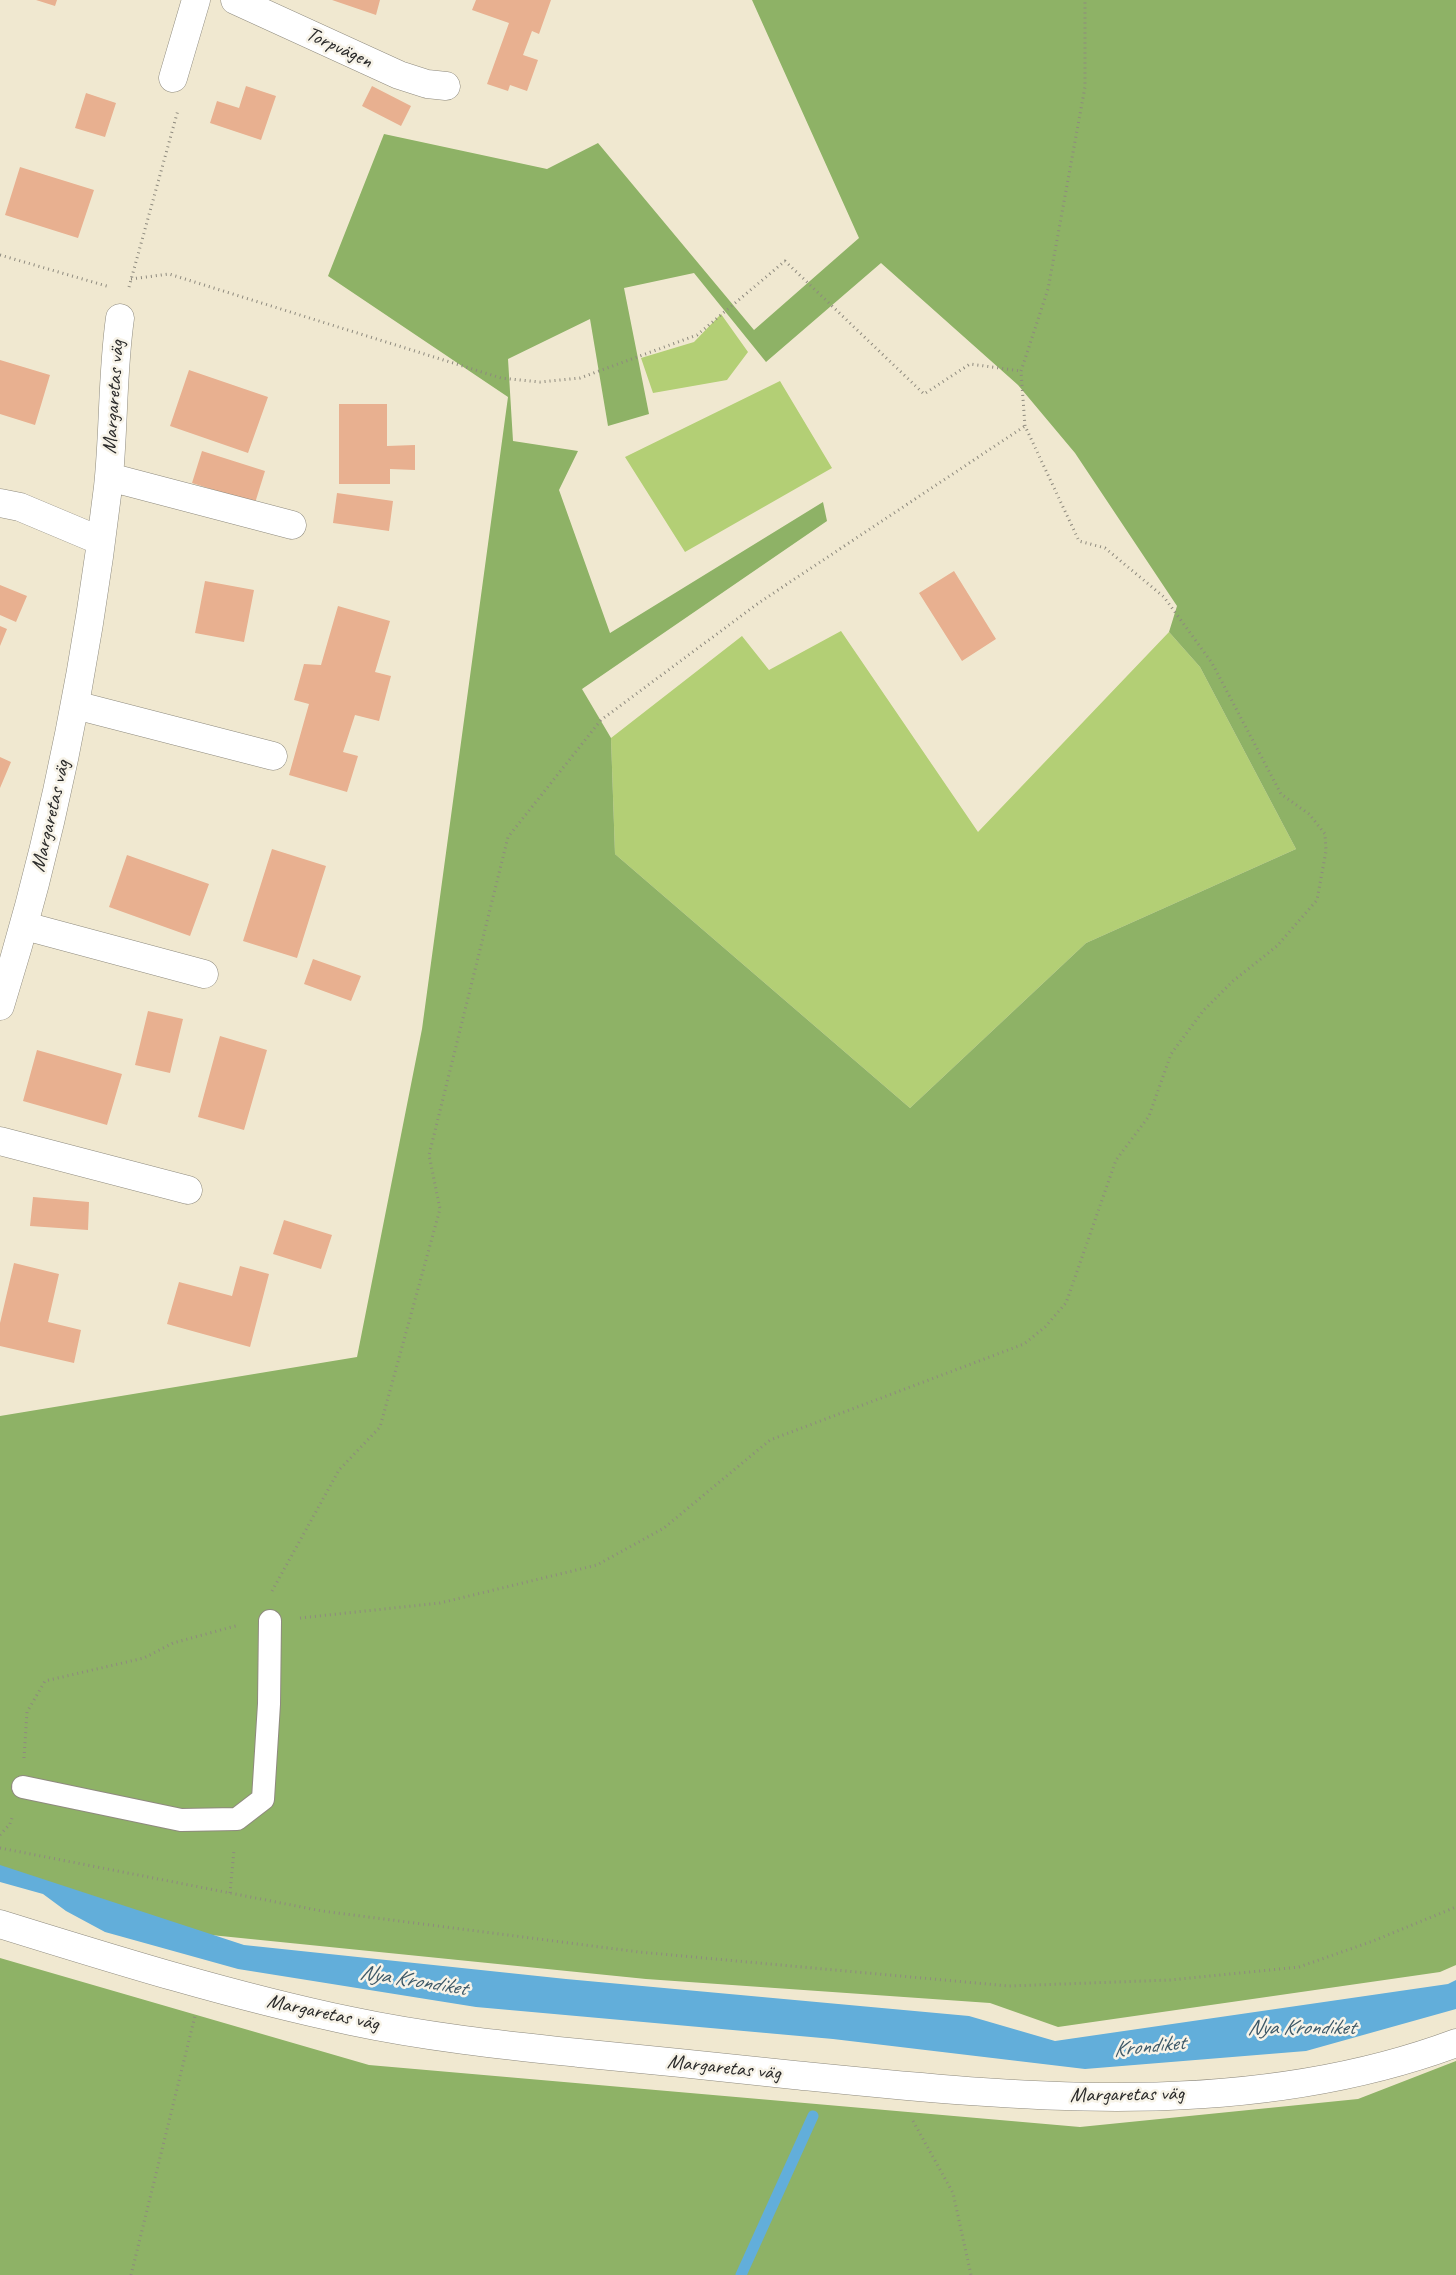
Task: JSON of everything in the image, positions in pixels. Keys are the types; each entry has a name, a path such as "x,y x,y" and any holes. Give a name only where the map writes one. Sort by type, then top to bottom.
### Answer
{"street":[{"path":"173,78 196,0"},
{"name":"Torpvägen","path":"235,0 399,75 427,84 446,86"},
{"name":"Margaretas väg","path":"0,1006 25,926 57,799 75,705 101,542 108,478 120,318"},
{"name":"Margaretas väg","path":"108,478 292,525"},
{"path":"0,503 20,507 101,542"},
{"path":"75,705 274,756"},
{"path":"25,926 204,974"},
{"path":"0,1141 188,1190"},
{"name":"Margaretas väg","path":"0,1924 203,1986 354,2022 465,2040 893,2085 1078,2098 1245,2092 1339,2078 1428,2053 1456,2043"}],"lane":[{"path":"23,1787 181,1820 237,1819 263,1799 269,1704 270,1621"}],"path":[{"path":"0,1835 10,1824 23,1787 27,1712 45,1681 144,1658 173,1644 237,1625 440,1603 597,1565 664,1528 770,1440 1024,1344 1045,1327 1066,1303 1116,1160 1149,1116 1171,1054 1203,1011 1233,981 1277,946 1317,900 1326,851 1324,834 1309,814 1281,794 1212,663 1164,597 1105,548 1079,541 1025,426 1021,371 1048,289 1085,87 1086,0"},
{"path":"120,318 179,108 173,78"},
{"path":"0,255 127,292"},
{"path":"131,279 169,274 501,378 540,382 580,378 697,335 785,261 924,394 970,364 1021,371"},
{"path":"270,1621 272,1593 339,1470 380,1427 440,1209 429,1155 508,837 602,720 760,602 1025,426"},
{"path":"230,1892 237,1819"},
{"path":"0,1848 322,1910 639,1952 1009,1986 1170,1980 1299,1967 1373,1941 1456,1907"},
{"path":"131,2275 203,1986"},
{"path":"893,2085 953,2193 971,2275"}],"green space":[{"path":"752,0 1456,0 1456,1965 1440,1972 1058,2027 990,2003 646,1979 211,1935 0,1866 0,1416 357,1357 422,1029 508,397 328,276 384,134 547,169 598,143 754,330 859,238","holes":["881,263 1018,385 1075,453 1177,606 1169,632 1200,667 1296,849 1086,943 910,1108 615,854 611,738 582,689 827,521 823,502 610,633 559,490 578,451 513,441 508,359 590,319 608,426 649,414 624,288 694,273 766,362"]},
{"path":"721,314 748,352 727,380 653,393 641,358 694,342"},
{"path":"780,381 832,468 685,552 625,457"},
{"path":"841,631 978,832 1169,632 1200,667 1296,849 1086,943 910,1108 615,854 611,738 742,636 769,670"},
{"path":"0,1958 369,2065 1080,2127 1358,2099 1456,2061 1456,2275 0,2275"}],"water":[{"name":"Nya Krondiket","path":"0,1865 244,1945 566,1979 969,2016 1055,2041 1448,1984 1456,1980 1456,2009 1306,2051 1085,2069 833,2039 476,2007 238,1969 105,1932 66,1911 43,1894 0,1882"}],"building":[{"path":"36,0 57,0 55,6"},
{"path":"332,0 380,0 376,15"},
{"path":"476,0 551,0 539,34 532,31 523,55 538,60 527,91 510,85 508,91 487,84 509,23 472,10"},
{"path":"246,86 276,96 261,140 210,123 217,101 239,108"},
{"path":"372,86 411,106 401,126 362,106"},
{"path":"86,93 116,103 105,137 75,128"},
{"path":"20,167 94,190 78,238 5,215"},
{"path":"0,360 50,375 35,425 0,414"},
{"path":"189,370 268,397 248,453 170,426"},
{"path":"339,404 387,404 387,446 415,445 415,470 390,469 390,484 339,484"},
{"path":"202,451 265,471 255,503 192,483"},
{"path":"337,493 393,501 389,531 333,523"},
{"path":"954,571 996,639 962,661 919,593"},
{"path":"205,581 254,590 244,642 195,633"},
{"path":"0,585 27,596 16,622 0,615"},
{"path":"338,606 390,621 375,672 391,676 379,721 355,715 343,752 358,756 347,792 289,775 309,704 294,700 304,664 321,665"},
{"path":"0,626 7,629 0,646"},
{"path":"0,757 11,762 0,788"},
{"path":"272,849 326,866 297,958 243,941"},
{"path":"127,855 209,884 190,936 109,907"},
{"path":"313,959 361,976 351,1001 304,984"},
{"path":"148,1011 183,1019 170,1073 135,1065"},
{"path":"220,1036 267,1050 244,1130 198,1117"},
{"path":"37,1050 122,1074 107,1125 23,1101"},
{"path":"33,1197 89,1202 88,1230 30,1226"},
{"path":"284,1220 332,1235 321,1269 273,1254"},
{"path":"14,1263 59,1274 48,1322 81,1330 74,1363 0,1346 0,1323"},
{"path":"240,1266 269,1274 250,1347 167,1324 179,1282 232,1296"}],"waterway":[{"path":"741,2275 813,2116"}],"water label":[{"name":"Krondiket","path":"1149,2047"}]}
